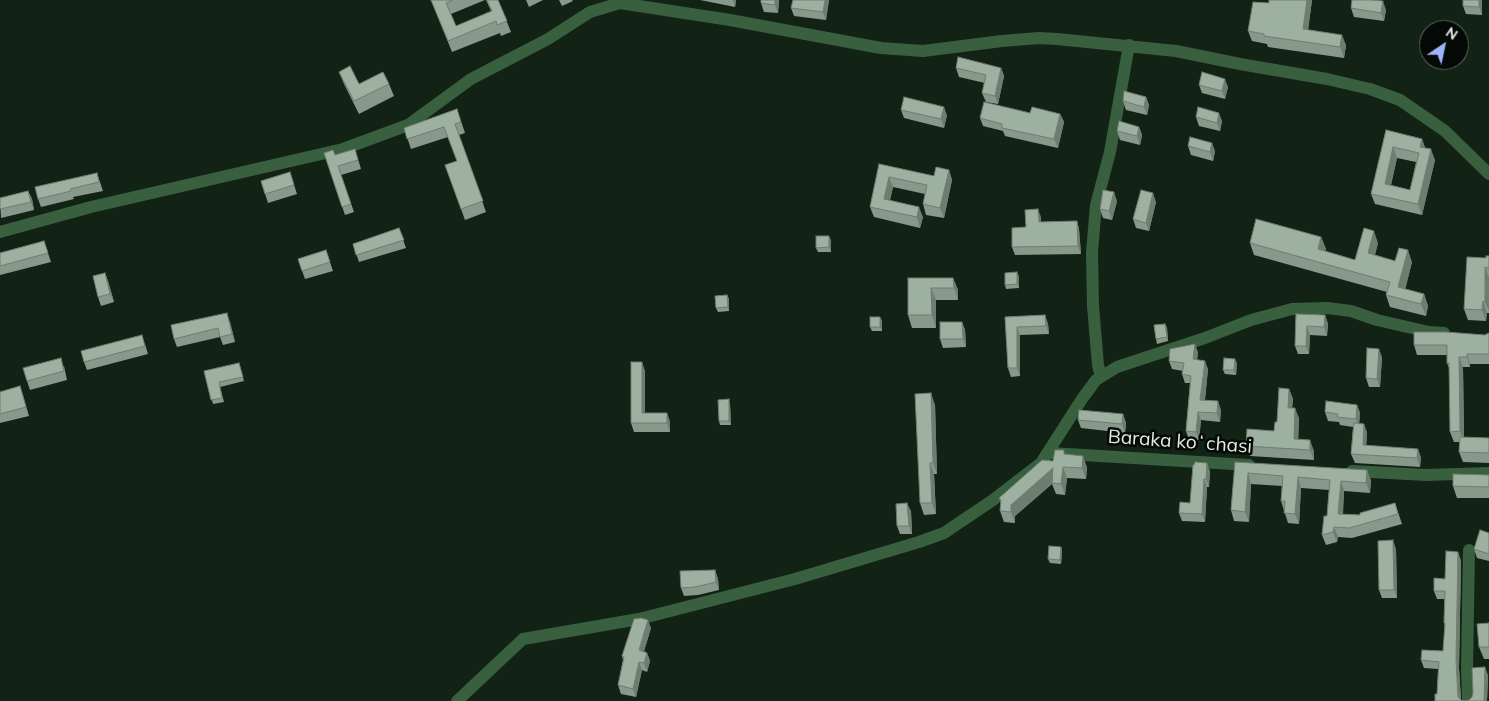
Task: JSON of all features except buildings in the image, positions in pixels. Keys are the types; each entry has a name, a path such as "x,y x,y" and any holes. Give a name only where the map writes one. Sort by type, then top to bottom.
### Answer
{"street":[{"path":"0,232 91,207 343,149 408,125 471,79 548,39 590,12 620,3 655,7 881,48 923,51 1002,40 1039,38 1176,51 1327,79 1370,89 1400,100 1445,132 1489,174"},
{"path":"1101,377 1098,365 1093,306 1092,252 1096,205 1110,152 1129,46"},
{"path":"457,701 524,639 639,619 795,579 944,533 993,500 1041,463 1096,380 1117,367 1205,338 1251,320 1292,309 1327,308 1351,311 1377,320 1429,332 1455,334"},
{"name":"Baraka koʻchasi","path":"1048,452 1265,466"},
{"path":"1344,471 1426,475 1489,473"},
{"path":"1468,701 1469,550"},
{"path":"1467,668 1482,668"}]}
